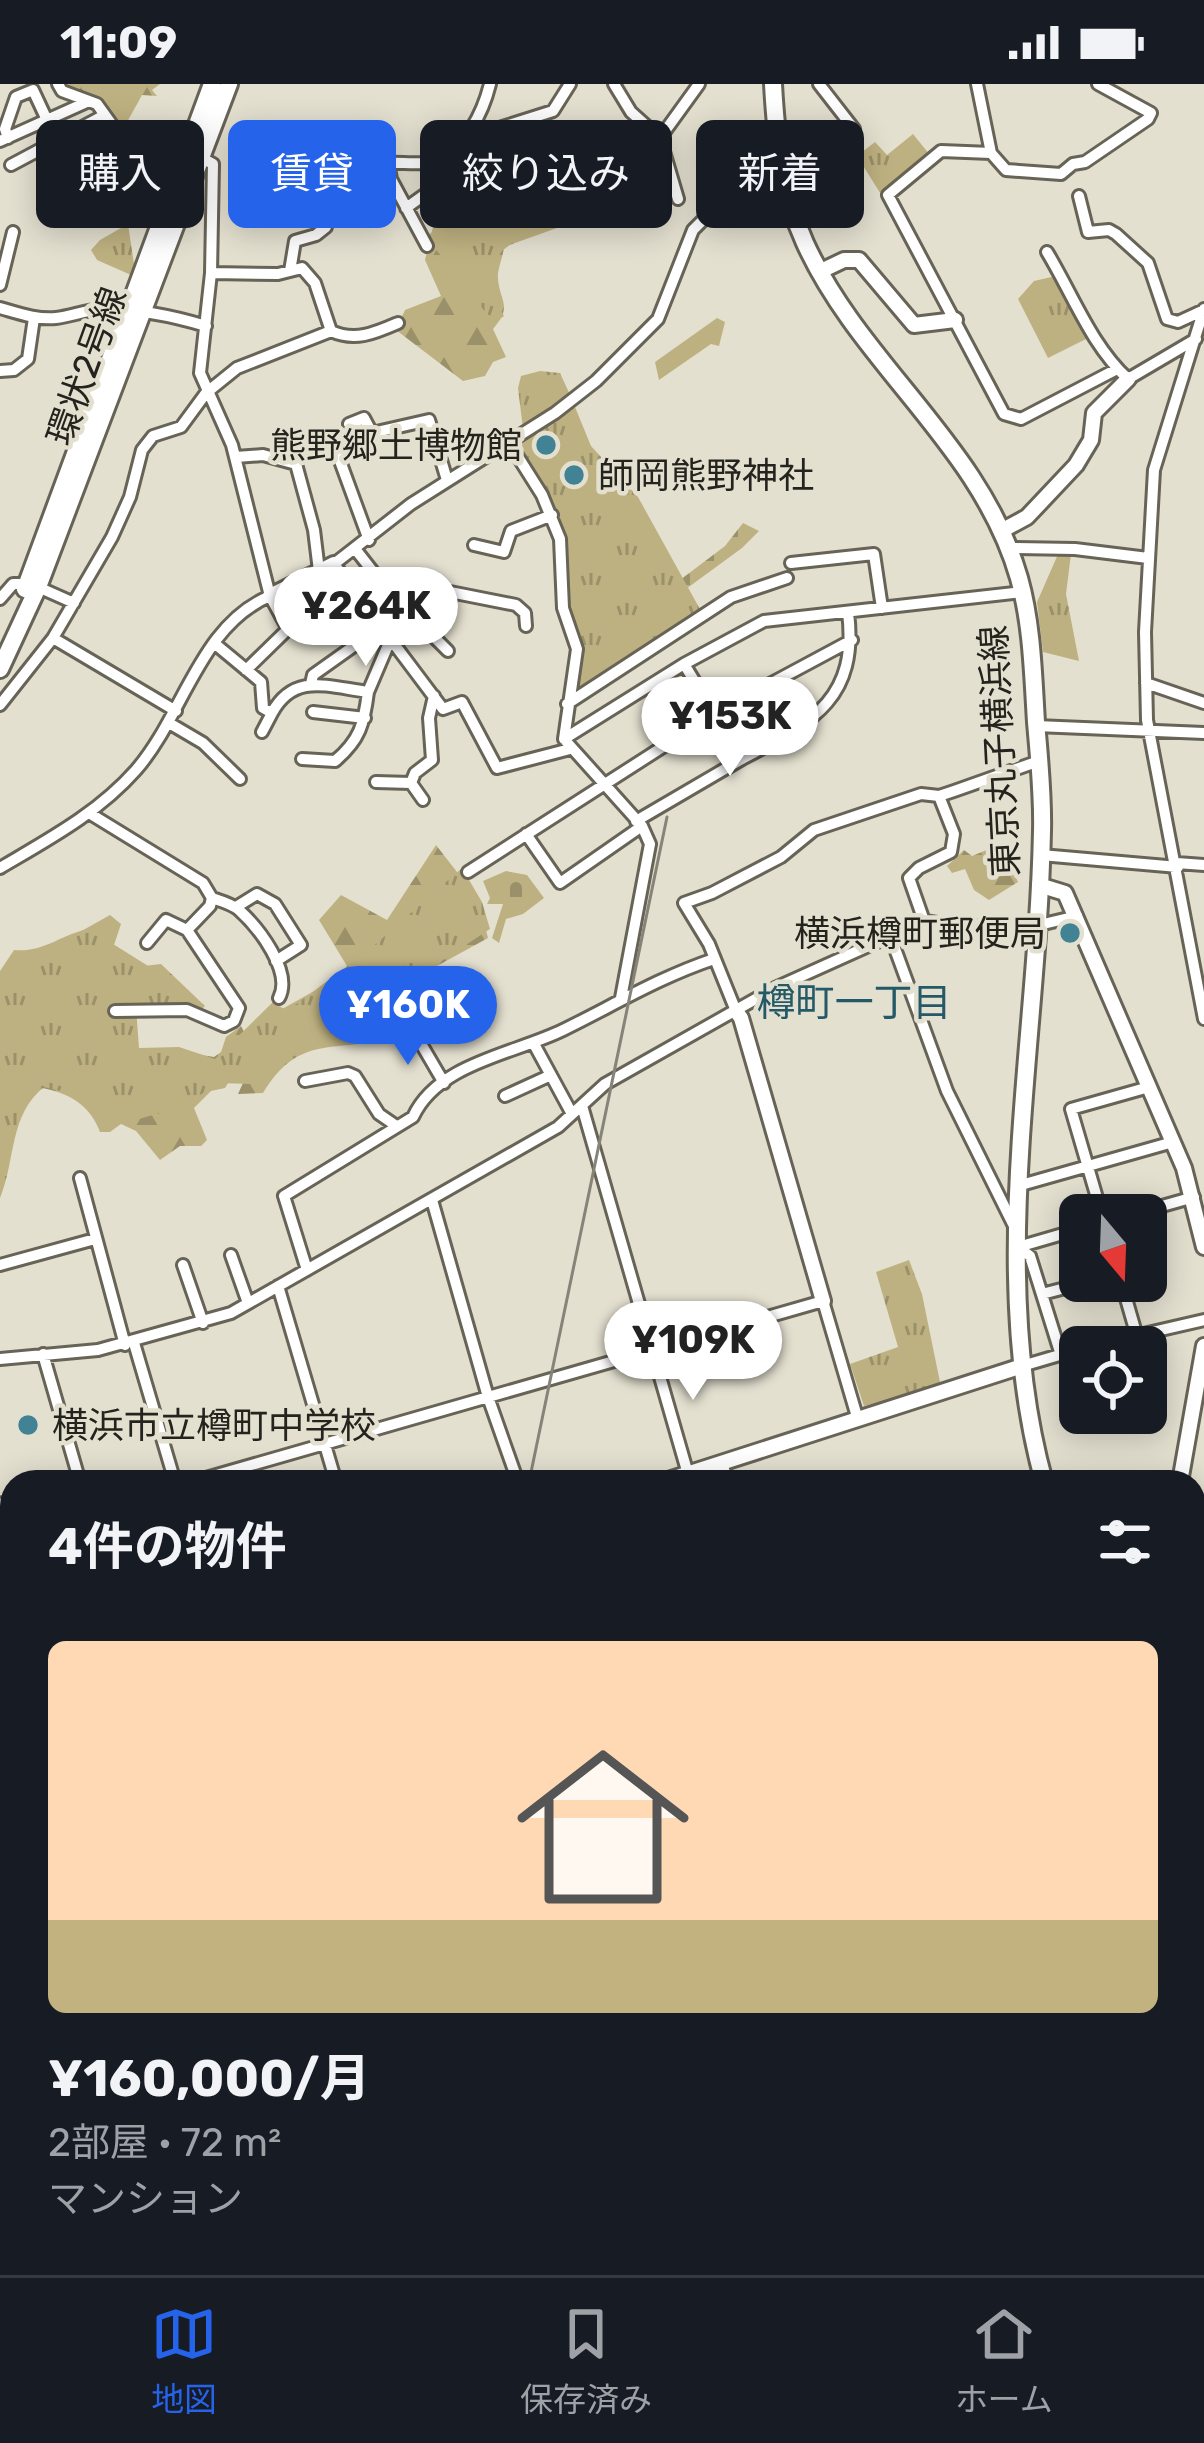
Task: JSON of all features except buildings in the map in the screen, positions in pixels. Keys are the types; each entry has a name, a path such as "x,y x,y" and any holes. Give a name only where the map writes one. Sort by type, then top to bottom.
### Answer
{"main road":[{"name":"環状2号線","path":"202,120 212,84"},
{"name":"環状2号線","path":"204,134 229,84"},
{"name":"東京丸子横浜線","path":"773,84 776,120"},
{"name":"環状2号線","path":"0,669 166,228"},
{"name":"東京丸子横浜線","path":"799,228 850,319 964,461 1006,539 1023,592 1039,761 1041,855 1019,1241 1022,1366 1042,1470"},
{"name":"環状2号線","path":"0,644 32,586"}],"street":[{"path":"58,84 62,91 89,101 107,120"},
{"path":"427,246 388,164 436,160 449,151 486,105 488,84"},
{"path":"406,208 463,166 493,130 554,111 570,84"},
{"path":"614,84 640,120"},
{"path":"672,121 699,84"},
{"path":"819,84 847,120"},
{"path":"977,84 991,153 1006,170 1061,174 1148,119 1147,110 1098,84"},
{"path":"36,125 4,140 16,97 33,89 47,120 89,101"},
{"path":"11,165 104,116"},
{"path":"991,153 940,151 888,195 1004,414 1021,418 1196,339"},
{"path":"204,161 213,164 211,273 200,373 236,457 270,596 288,629 246,670"},
{"path":"672,179 678,199"},
{"path":"1079,196 1088,232 1109,230 1148,263 1167,319 1178,322 1204,310"},
{"path":"0,848 4,866 89,814 135,771 237,614 356,550 411,504 574,399 654,325 696,227"},
{"path":"290,271 295,242 323,228"},
{"path":"0,285 14,232"},
{"path":"1046,252 1103,355 1122,374"},
{"path":"820,272 844,260 859,260 914,325 955,320"},
{"path":"211,273 248,276 302,268 309,272 331,332"},
{"path":"0,308 56,318 103,309 175,316 206,326"},
{"path":"1204,310 1154,470 1147,683 1149,731 1204,1019"},
{"path":"0,370 14,370 28,358 34,317"},
{"path":"0,705 74,603 130,497 142,450 153,436 181,427 206,393 237,368 331,332 346,338 398,323"},
{"path":"1006,539 1081,460 1094,412 1122,374"},
{"path":"349,424 364,418 372,434"},
{"path":"369,540 336,450 372,434 429,420 447,480"},
{"path":"508,441 552,514 560,539 562,608 577,649 567,704 567,744 639,824 650,844 621,998"},
{"path":"236,457 263,455 296,464 327,568 382,626 443,709 462,701 496,768 567,744 684,664 764,621 1023,592"},
{"path":"474,545 504,552 511,531 552,514"},
{"path":"1006,539 1148,558"},
{"path":"356,550 448,651"},
{"path":"791,563 874,554 881,608"},
{"path":"567,704 731,597 787,578"},
{"path":"0,599 13,584 32,586 74,603"},
{"path":"406,609 412,610 435,589 516,605 525,613 526,626"},
{"path":"526,834 560,884 639,824 813,721 831,700 852,640 848,612"},
{"path":"311,684 313,675 382,626"},
{"path":"53,638 173,717 240,779"},
{"path":"302,759 335,761 354,745 365,718 368,692 391,638"},
{"path":"468,872 714,714 852,640"},
{"path":"214,644 261,682 263,708 272,713"},
{"path":"684,664 742,759"},
{"path":"1147,683 1204,703"},
{"path":"262,732 282,695 311,684 368,692"},
{"path":"411,783 415,773 432,760 428,718 434,695"},
{"path":"313,712 365,718"},
{"path":"1036,726 1204,733"},
{"path":"857,1420 736,1011 715,959 684,903 781,857 814,830 920,794 939,796 1039,761"},
{"path":"376,782 411,783"},
{"path":"411,783 423,800"},
{"path":"924,921 909,878 951,852 954,834 939,796"},
{"path":"89,814 188,873 212,898 236,907 284,976 279,998"},
{"path":"1041,855 1204,865"},
{"path":"1039,884 1065,893 1077,916 1173,1142 1194,1197 1204,1247"},
{"path":"236,907 257,894 275,904 301,945 276,961"},
{"path":"187,930 212,898"},
{"path":"0,1359 129,1344 203,1323 248,1303 558,1126 605,1084 775,988 924,921 1035,926 1077,916"},
{"path":"116,1011 187,1010 217,1024 234,1021 239,1008 187,930 166,920 147,943"},
{"path":"890,935 947,1091 1030,1256 1059,1352"},
{"path":"307,1270 284,1196 413,1117 420,1103 444,1083 479,1062 533,1043 621,998 715,959"},
{"path":"413,1030 444,1083"},
{"path":"533,1043 577,1110 687,1470"},
{"path":"304,1081 348,1073 355,1076 379,1114 395,1125"},
{"path":"505,1096 551,1076"},
{"path":"1096,1194 1071,1109 1149,1087"},
{"path":"1021,1185 1173,1142"},
{"path":"80,1178 95,1239 171,1470"},
{"path":"1167,1205 1194,1197"},
{"path":"432,1200 514,1470"},
{"path":"1019,1241 1059,1233"},
{"path":"0,1265 95,1239"},
{"path":"231,1255 248,1303"},
{"path":"183,1265 203,1323"},
{"path":"278,1286 333,1470"},
{"path":"1042,1294 1059,1290"},
{"path":"233,1470 823,1300"},
{"path":"1167,1328 1204,1321"},
{"path":"1182,1470 1204,1346"},
{"path":"43,1354 77,1470"},
{"path":"700,1470 1059,1355"},
{"path":"722,1463 724,1470"}],"green space":[{"path":"60,84 160,84 152,90 157,96 142,95 128,120 111,120 99,103"},
{"path":"913,134 930,155 882,196 864,167 864,151 875,142 887,155"},
{"path":"129,228 131,275 97,260 91,250 100,240"},
{"path":"433,228 557,228 504,247 498,275 504,309 493,329 506,357 493,362 485,376 463,381 396,330 405,310 441,296 425,260"},
{"path":"437,228 532,228 479,268 504,316 494,323 426,237"},
{"path":"1056,276 1084,324 1086,339 1048,358 1018,299 1034,281"},
{"path":"717,318 725,322 719,346 711,344 659,380 655,362"},
{"path":"560,373 571,397 523,429 521,376"},
{"path":"575,407 591,446 638,497 701,611 573,696 582,648 569,607 567,552 518,444"},
{"path":"743,523 759,531 686,589 680,580 725,546"},
{"path":"1059,552 1071,554 1066,594 1079,661 1043,652 1037,602"},
{"path":"1001,844 1018,882 989,900 974,890 965,869 952,873 947,866 964,850 972,856"},
{"path":"436,845 478,899 488,938 364,1006 367,1043 307,1052 285,1066 263,1093 238,1094 275,1013 350,971 319,920 341,895 387,920"},
{"path":"462,868 482,902 490,929 249,1084 220,1083 178,1108 139,1119 103,1121 77,1095 44,1087 19,1124 0,1198 0,971 14,950 34,949 89,929 177,984 180,1007 136,1007 139,1048 179,1047 215,1059 273,1002 287,1011 369,950"},
{"path":"506,871 527,875 544,898 523,914 506,919 499,943 492,938 503,904 487,904 490,898 483,881"},
{"path":"110,915 121,924 113,948 135,967 161,964 205,1006 201,1010 187,1005 108,1005 112,1055 179,1051 214,1057 226,1037 241,1026 245,1034 243,1058 225,1088 211,1091 194,1108 207,1140 201,1146 180,1146 160,1160 136,1131 121,1124 100,1132 91,1114 77,1102 42,1088 37,956"},
{"path":"444,966 473,971 473,996 451,1004 458,1021 432,1001 425,988 428,971"},
{"path":"909,1260 922,1294 941,1387 864,1406 850,1364 898,1347 876,1272"}],"railway":[{"path":"531,1470 667,817"}],"place":[{"name":"熊野郷土博物館","path":"546,445"},
{"name":"師岡熊野神社","path":"574,475"},
{"name":"横浜樽町郵便局","path":"1070,933"},
{"name":"横浜市立樽町中学校","path":"28,1425"}],"district":[{"name":"樽町一丁目","path":"854,1002"}]}
